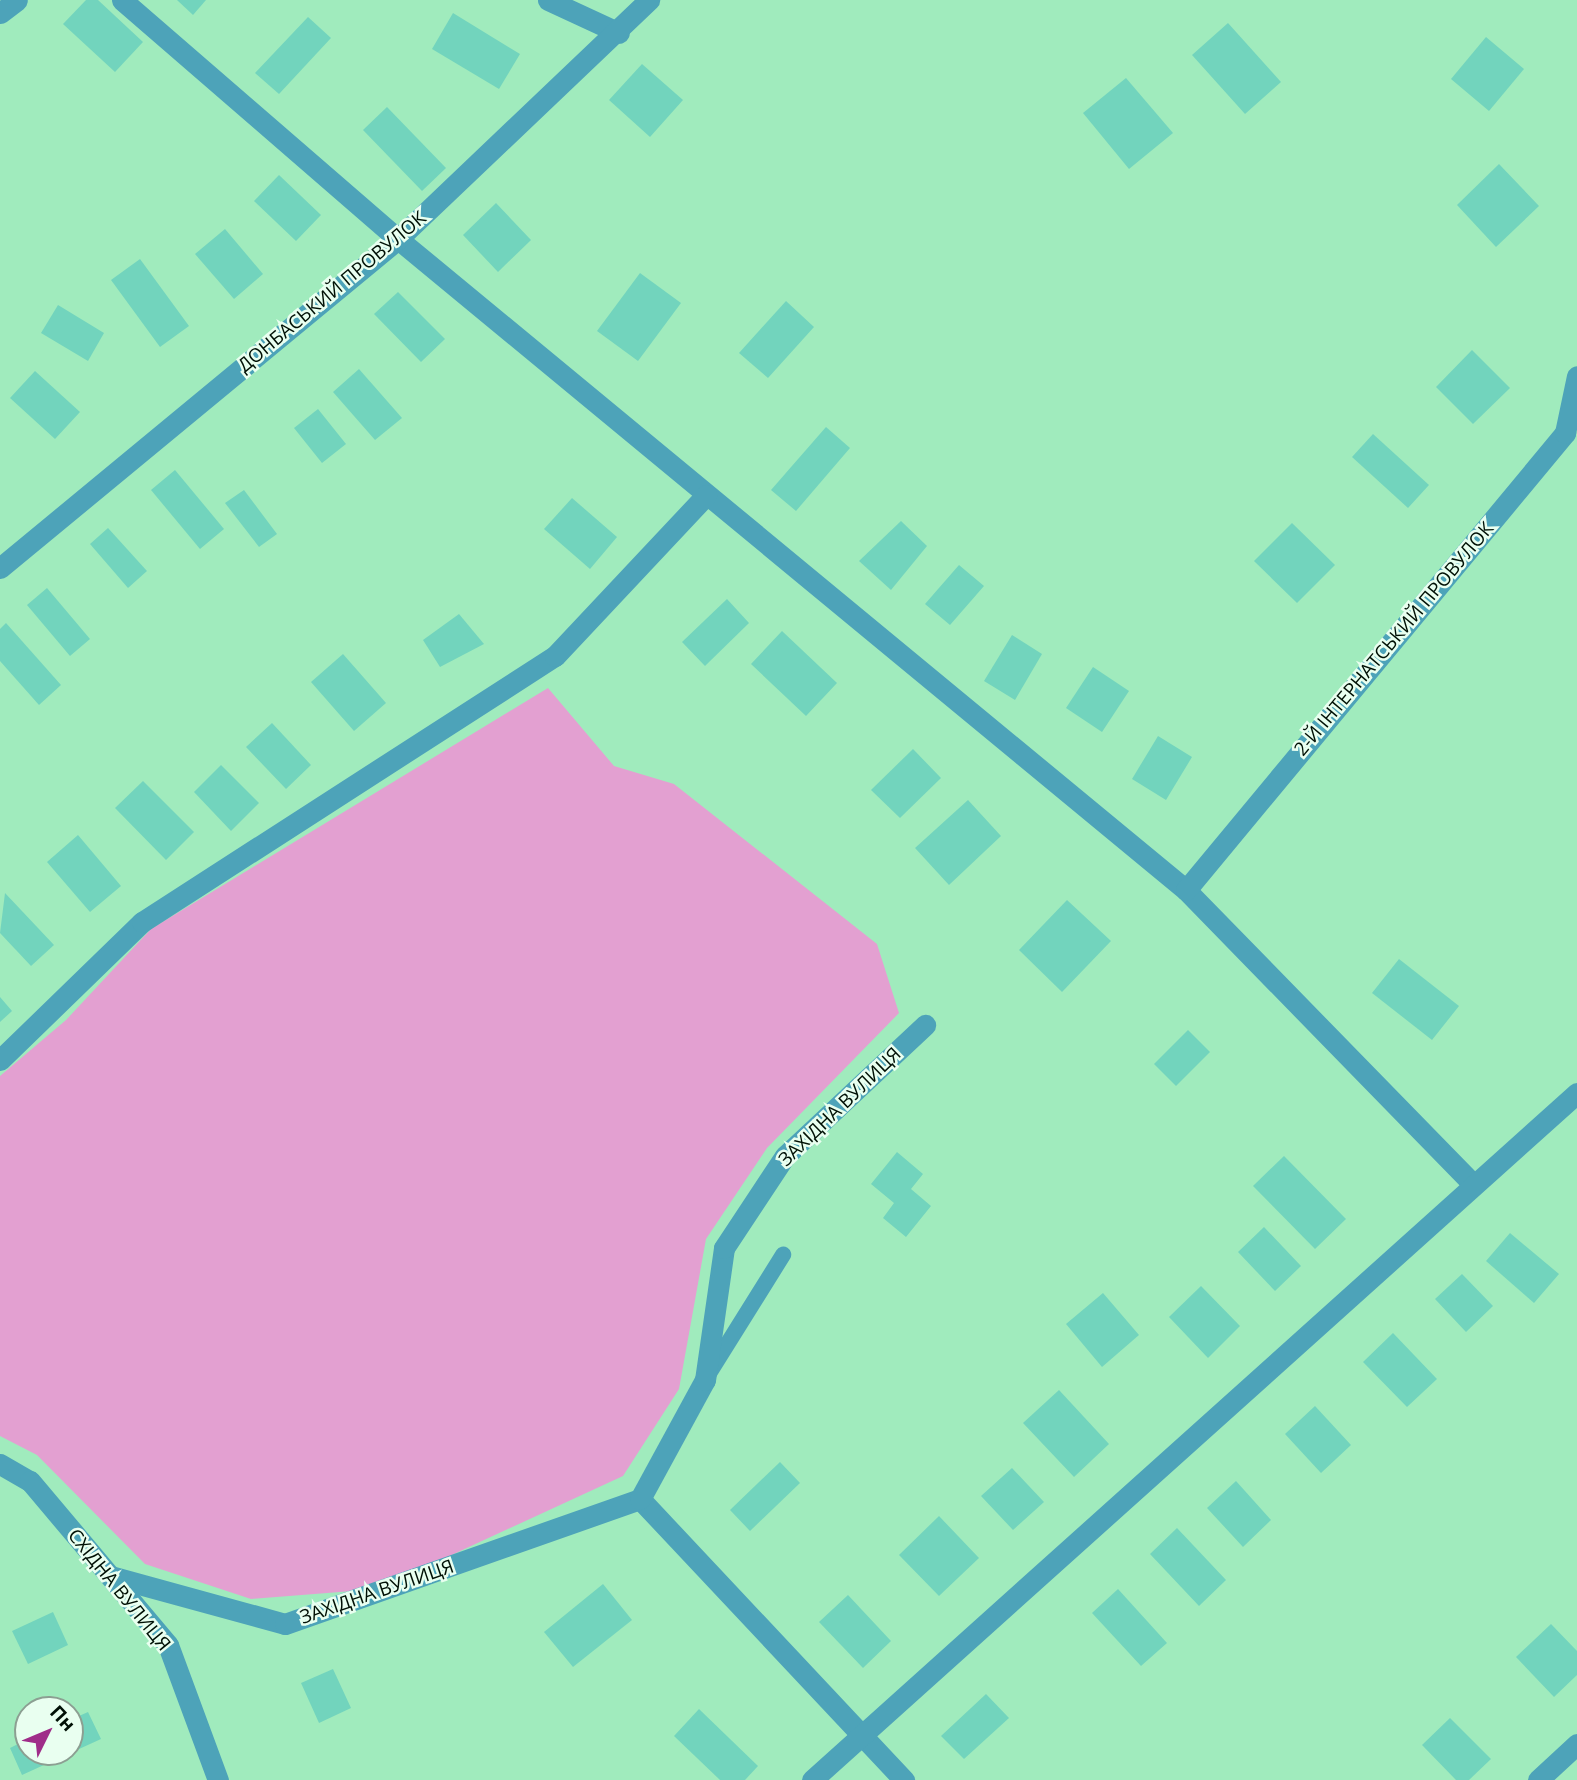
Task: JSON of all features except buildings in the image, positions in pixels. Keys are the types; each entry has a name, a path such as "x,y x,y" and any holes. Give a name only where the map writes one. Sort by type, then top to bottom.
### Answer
{"street":[{"path":"0,13 17,0"},
{"path":"122,0 398,239 1186,890 1473,1184"},
{"path":"548,0 619,33"},
{"name":"ДОНБАСЬКИЙ ПРОВУЛОК","path":"0,568 398,239 619,33 649,0"},
{"name":"2-Й ІНТЕРНАТСЬКИЙ ПРОВУЛОК","path":"1186,890 1565,433 1577,376"},
{"path":"0,1060 142,922 555,656 706,495"},
{"name":"ЗАХІДНА ВУЛИЦЯ","path":"110,1576 285,1624 640,1499 705,1380 724,1248 785,1156 925,1025"},
{"path":"812,1780 1577,1093"},
{"name":"СХІДНА ВУЛИЦЯ","path":"0,1464 30,1481 168,1645 218,1780"},
{"path":"640,1499 904,1780"},
{"path":"1538,1780 1575,1750"}],"lane":[{"path":"705,1380 783,1255"}],"shaded area":[{"path":"548,688 614,766 674,784 877,944 899,1013 767,1148 706,1239 679,1389 623,1476 378,1589 251,1599 145,1564 37,1455 0,1436 0,1076 66,1020 151,929"}]}
